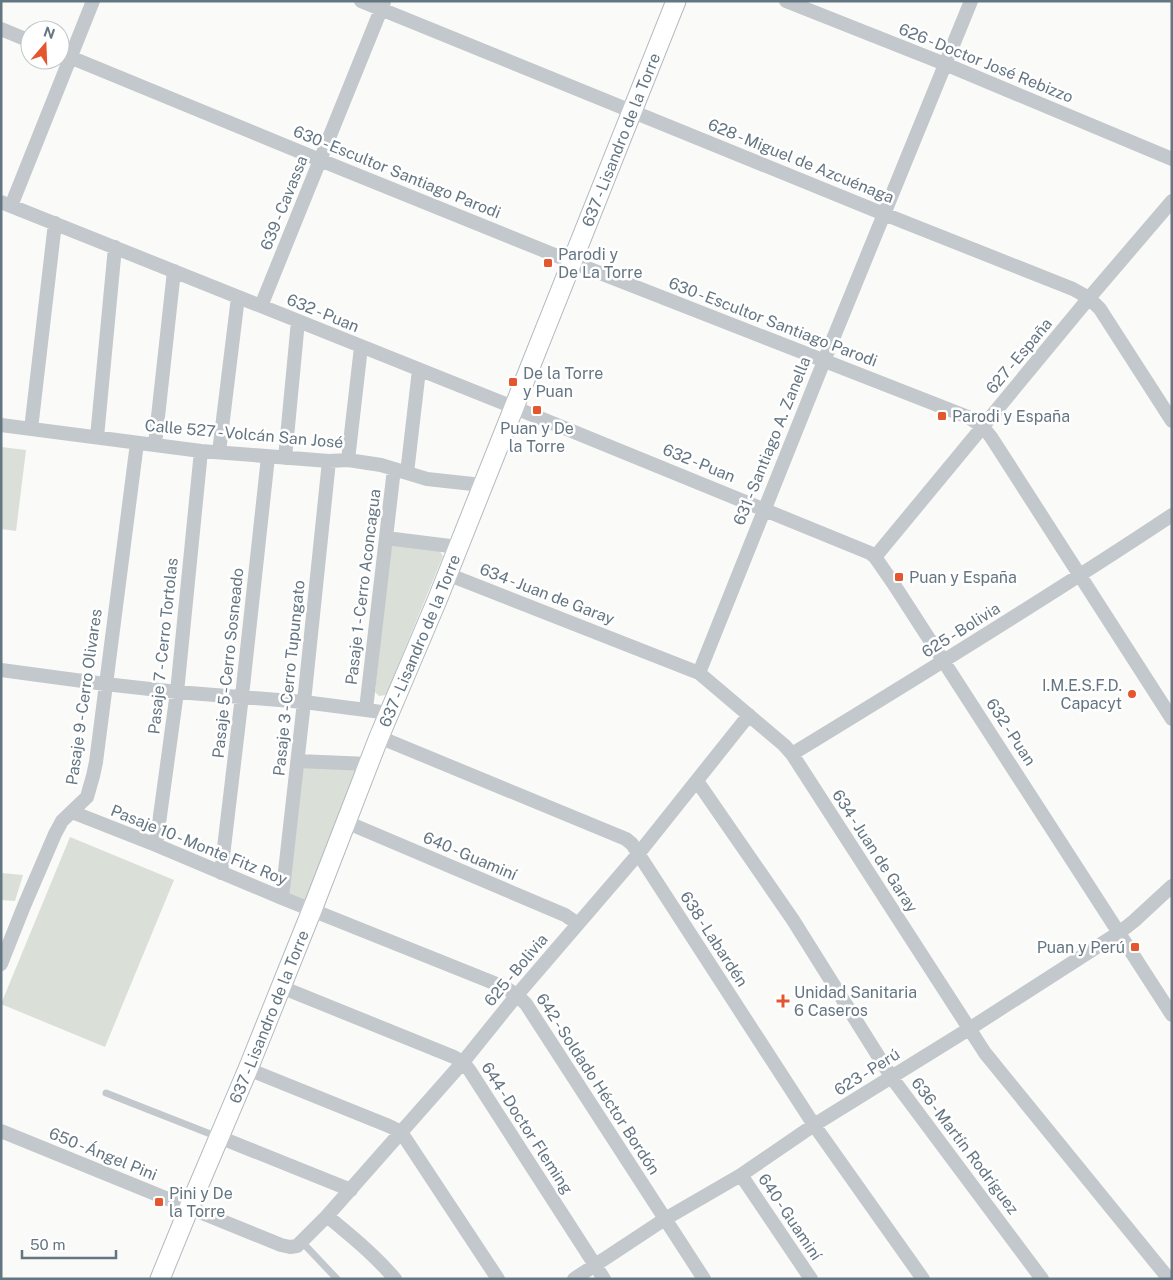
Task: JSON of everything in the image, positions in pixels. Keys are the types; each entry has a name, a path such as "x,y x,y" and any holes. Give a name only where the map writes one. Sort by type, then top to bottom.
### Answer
{"street":[{"path":"70,45 93,1"},
{"name":"628 - Miguel de Azcuénaga","path":"361,1 383,5 632,111 1073,289 1089,298 1100,309 1172,422"},
{"name":"637 - Lisandro de la Torre","path":"160,1279 248,1069 379,737 434,607 676,1"},
{"name":"626 - Doctor José Rebizzo","path":"786,1 945,64 1172,159"},
{"name":"631 - Santiago A. Zanella","path":"699,673 764,508 971,1"},
{"name":"639 - Cavassa","path":"261,306 383,5"},
{"path":"1,29 20,37"},
{"name":"630 - Escultor Santiago Parodi","path":"70,57 572,262 968,417 983,427 992,437 1172,719"},
{"path":"6,204 59,70"},
{"name":"627 - España","path":"876,557 1089,298 1172,201"},
{"name":"632 - Puan","path":"6,204 764,508 876,557 1172,1015"},
{"path":"31,429 55,223"},
{"path":"97,437 115,247"},
{"path":"155,444 174,271"},
{"path":"219,452 238,297"},
{"path":"285,458 298,321"},
{"path":"348,460 361,347"},
{"name":"Pasaje 1 - Cerro Aconcagua","path":"366,709 386,538 419,370"},
{"name":"Calle 527 - Volcán San José","path":"1,425 201,451 329,461 348,460 380,465 426,479 482,485"},
{"name":"Pasaje 9 - Cerro Olivares","path":"1,964 54,834 62,821 87,797 90,788 96,762 137,443"},
{"name":"Pasaje 7 - Cerro Tortolas","path":"156,845 176,692 201,451"},
{"name":"Pasaje 5 - Cerro Sosneado","path":"221,873 268,456"},
{"name":"Pasaje 3 - Cerro Tupungato","path":"282,898 329,461"},
{"name":"625 - Bolivia","path":"792,754 944,662 1172,515"},
{"path":"386,538 458,547"},
{"name":"634 - Juan de Garay","path":"447,574 699,673 784,745 792,754 985,1053 1169,1279"},
{"path":"1,670 176,692 304,702 389,713"},
{"name":"625 - Bolivia","path":"302,1242 463,1062 517,995 639,854 749,715"},
{"name":"638 - Labardén","path":"379,737 626,839 632,844 814,1125 923,1279"},
{"path":"298,761 369,764"},
{"name":"636 - Martín Rodríguez","path":"697,781 793,920 892,1078 1042,1279"},
{"name":"Pasaje 10 - Monte Fitz Roy","path":"72,812 312,910"},
{"name":"640 - Guaminí","path":"346,822 565,915 578,924"},
{"name":"623 - Perú","path":"574,1279 665,1219 741,1174 814,1125 970,1029 1120,932 1172,886"},
{"name":"642 - Soldado Héctor Bordón","path":"312,910 504,987 517,995 526,1004 704,1279"},
{"name":"644 - Doctor Fleming","path":"281,987 463,1062 604,1279"},
{"path":"248,1069 401,1132 498,1279"},
{"name":"650 - Ángel Pini","path":"1,1131 281,1244 290,1247 302,1242"},
{"path":"219,1137 350,1190"},
{"name":"640 - Guaminí","path":"741,1174 811,1279"},
{"path":"327,1216 362,1245 395,1279"}],"lane":[{"path":"106,1093 219,1137"},
{"path":"302,1242 336,1279"}],"shaded area":[{"path":"1,447 26,450 16,531 1,529"},
{"path":"390,545 439,550 443,556 386,695 379,696 375,692"},
{"path":"302,765 361,767 306,902 286,893"},
{"path":"70,837 174,880 105,1047 1,1004"},
{"path":"1,873 23,875 15,901 1,900"}],"place":[{"name":"Parodi y De La Torre","path":"548,263"},
{"name":"De la Torre y Puan","path":"513,382"},
{"name":"Puan y De la Torre","path":"537,410"},
{"name":"Parodi y España","path":"942,416"},
{"name":"Puan y España","path":"899,577"},
{"name":"I.M.E.S.F.D. Capacyt","path":"1132,694"},
{"name":"Puan y Perú","path":"1135,947"},
{"name":"Unidad Sanitaria 6 Caseros","path":"783,1001"},
{"name":"Pini y De la Torre","path":"159,1202"}]}
